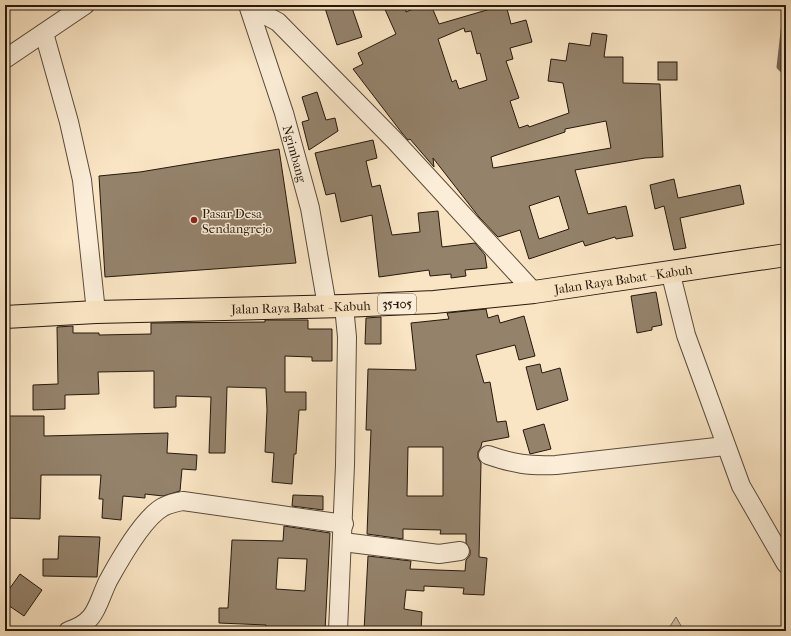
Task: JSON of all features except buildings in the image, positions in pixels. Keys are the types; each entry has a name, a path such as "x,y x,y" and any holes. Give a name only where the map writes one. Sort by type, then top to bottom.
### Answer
{"main road":[{"name":"Jalan Raya Babat - Kabuh","path":"5,317 96,312 434,302 534,292 786,255"}],"street":[{"path":"5,59 85,5"},
{"path":"250,10 265,15 278,22 395,141 534,292"},
{"name":"Ngimbang","path":"250,10 284,113 336,306 347,337 344,524 338,631"},
{"path":"44,33 69,122 82,180 96,312"},
{"path":"670,271 686,335 725,446 741,486 786,564"},
{"path":"488,455 513,463 531,466 556,465 725,446"},
{"path":"68,631 78,628 91,619 108,581 138,532 151,516 163,507 184,501 344,524"},
{"path":"343,542 439,554 460,551"}],"shaded area":[{"path":"676,617 684,631 667,631"}],"waterway":[{"path":"786,5 779,67 786,74"}],"place":[{"name":"Pasar Desa Sendangrejo","path":"194,220"}]}
